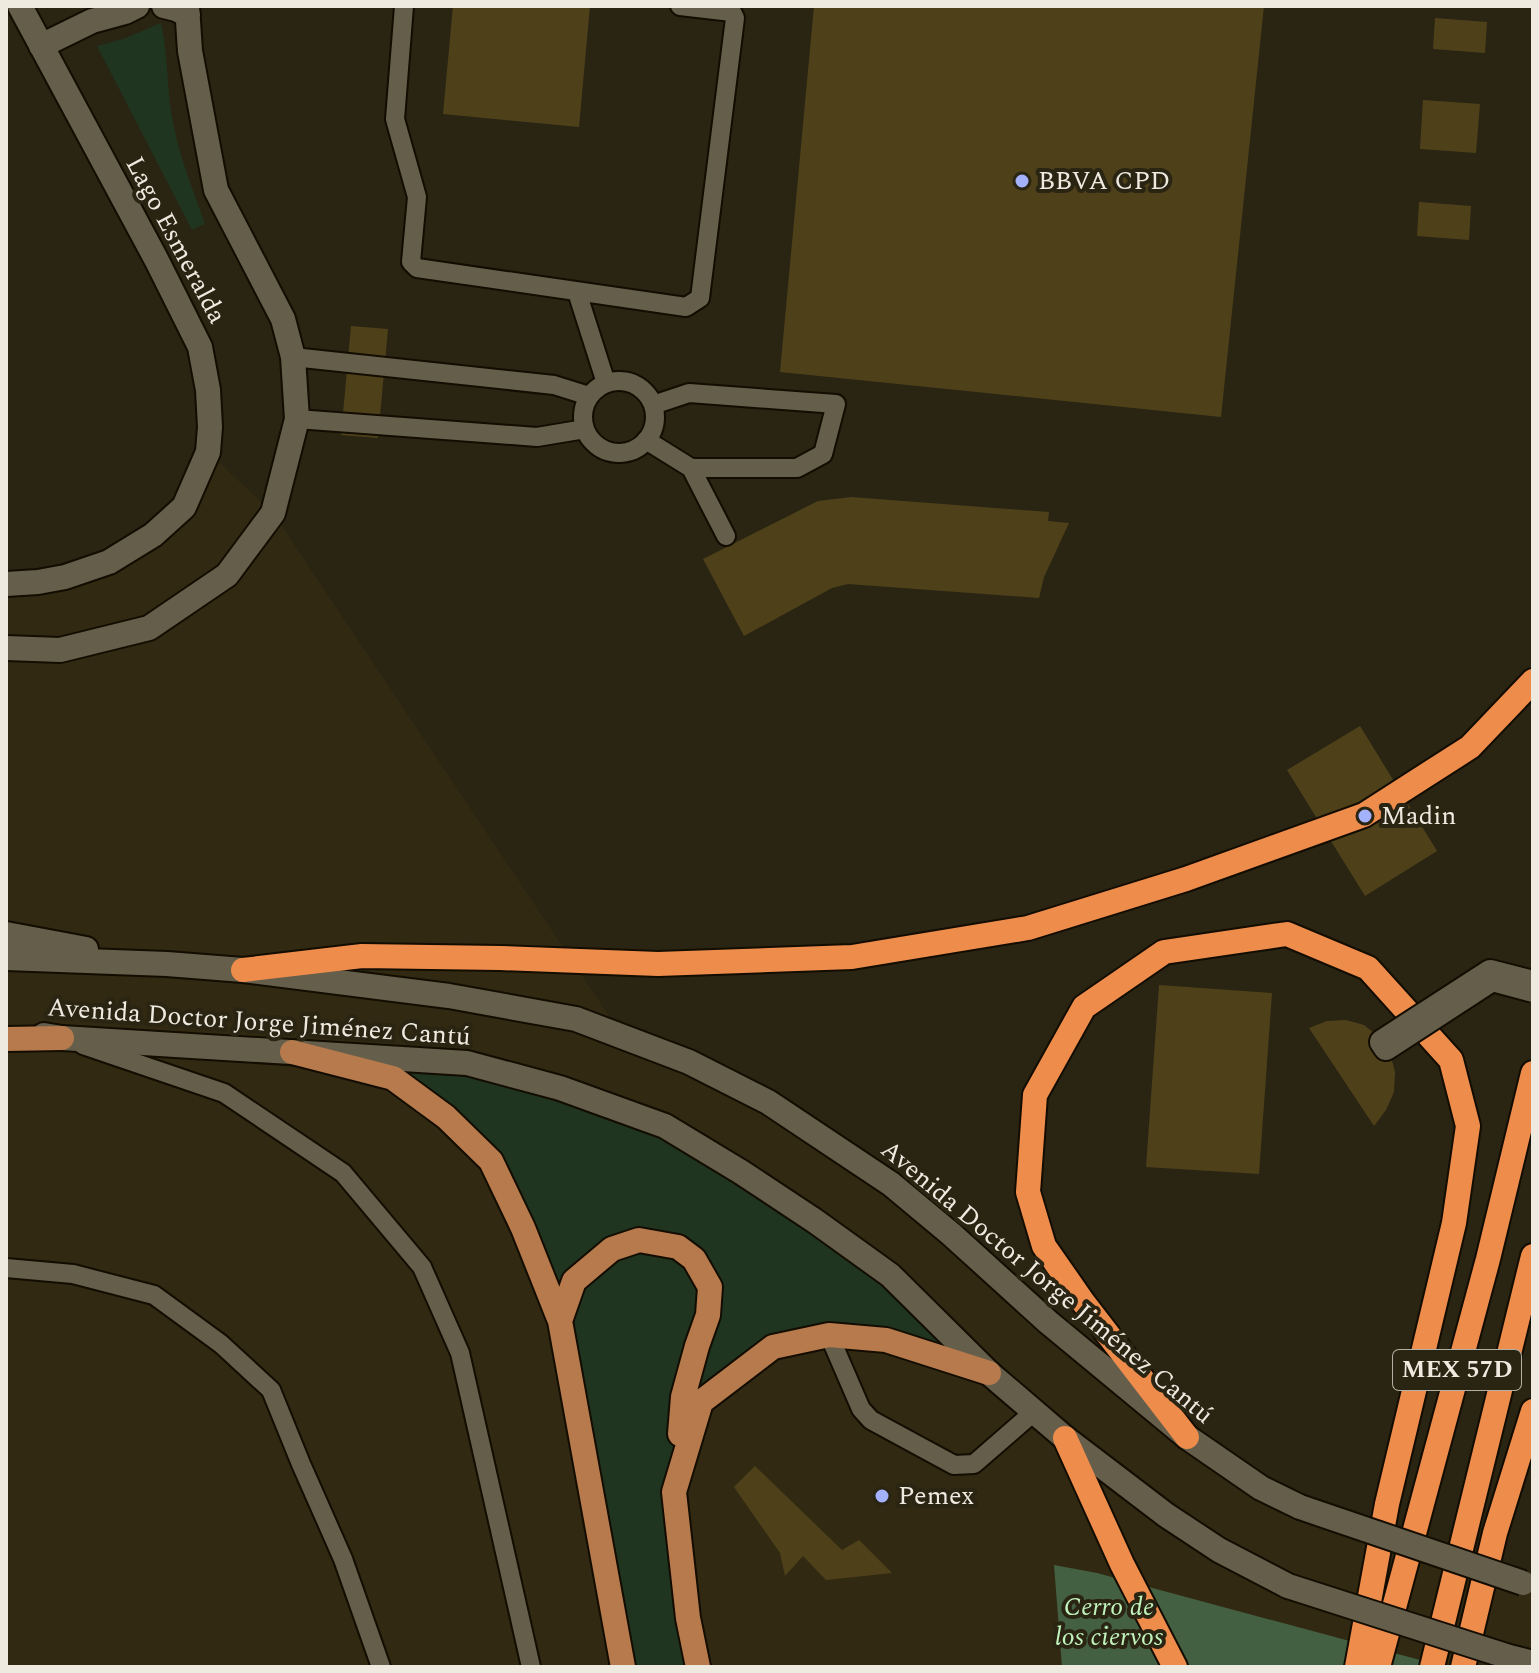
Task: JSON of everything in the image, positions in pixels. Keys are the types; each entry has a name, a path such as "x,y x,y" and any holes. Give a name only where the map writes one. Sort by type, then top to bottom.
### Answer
{"highway":[{"path":"243,970 362,956 658,964 852,957 1028,928 1186,879 1364,815 1470,747 1533,681"},
{"path":"1187,1437 1044,1246 1028,1192 1035,1095 1084,1007 1164,952 1287,934 1368,968 1451,1060 1468,1126 1454,1223 1387,1504 1357,1667"},
{"name":"MEX 57D","path":"1378,1667 1488,1259 1533,1073"},
{"name":"MEX 57D","path":"1432,1667 1533,1256"},
{"path":"1463,1667 1495,1533 1533,1411"},
{"path":"1065,1438 1122,1564 1175,1667"}],"main road":[{"name":"Lago Esmeralda","path":"6,584 65,577 109,562 153,535 184,507 208,452 209,440 208,390 200,347 20,6"},
{"path":"41,46 92,21 137,6"},
{"path":"6,648 60,650 149,628 227,575 273,513 297,419 293,357 283,319 216,190 190,51 187,11 164,6"},
{"path":"6,934 167,964"},
{"name":"Avenida Doctor Jorge Jiménez Cantú","path":"6,958 243,970 449,996 576,1019 689,1062 768,1102 891,1184 1048,1322 1187,1437 1261,1488 1300,1507 1528,1585"},
{"path":"1533,983 1490,972 1382,1042 1386,1048 1492,979 1533,990"},
{"name":"Avenida Doctor Jorge Jiménez Cantú","path":"6,1029 62,1038 467,1063 560,1088 665,1126 815,1221 890,1275 989,1373 1065,1438 1166,1515 1219,1550 1288,1586 1533,1663"},
{"path":"6,1039 62,1038"},
{"path":"292,1052 393,1078 446,1117 491,1161 523,1228 560,1321 623,1667"},
{"path":"560,1321 574,1281 612,1249 639,1240 678,1247 694,1259 710,1287 708,1315 683,1397 674,1492 688,1618 698,1667"},
{"path":"674,1492 701,1402 773,1347 829,1335 886,1340 989,1373"}],"lane":[{"path":"404,6 395,119 417,197 411,262 417,268 686,307 700,298 735,18 732,12 680,6"},
{"path":"577,292 606,383"},
{"path":"293,357 554,385 589,396"},
{"path":"629,382 639,387 653,405 655,417 652,430 636,448 612,452 600,448 585,429 582,418 589,396 606,383 629,382"},
{"path":"653,405 689,393 836,404 823,454 797,468 691,468"},
{"path":"297,419 537,437 585,429"},
{"path":"646,440 691,468 726,536"},
{"path":"62,1038 224,1093 343,1173 422,1267 460,1353 531,1667"},
{"path":"6,1268 73,1274 154,1295 221,1344 271,1390 343,1559 381,1667"},
{"path":"829,1335 861,1409 871,1420 954,1465 974,1464 1035,1411"}],"shaded area":[{"path":"208,452 273,513 624,1038 768,1102 1261,1488 1533,1586 1533,1667 6,1667 6,584 153,535"}],"green space":[{"path":"161,23 176,135 205,224 192,230 97,46"},
{"path":"292,1052 467,1063 665,1126 815,1221 989,1373 892,1342 773,1347 701,1402 674,1492 698,1667 623,1667 560,1321 491,1162 393,1078"},
{"name":"Cerro de los ciervos","path":"1054,1565 1097,1573 1446,1667 1062,1667"}],"building":[{"path":"453,6 590,6 579,127 443,114"},
{"name":"BBVA CPD","path":"814,6 1264,6 1221,417 780,372"},
{"path":"1435,18 1487,22 1485,53 1433,49"},
{"path":"1423,100 1480,104 1476,153 1420,149"},
{"path":"1419,202 1471,206 1469,240 1417,236"},
{"path":"351,326 388,329 378,438 341,435"},
{"path":"851,497 1049,512 1048,521 1069,523 1044,577 1039,598 848,584 832,588 744,636 703,559 818,501"},
{"name":"Madin","path":"1360,726 1437,851 1365,896 1287,770"},
{"path":"1159,985 1272,993 1259,1174 1146,1167"},
{"path":"1346,1020 1364,1025 1379,1037 1390,1053 1395,1072 1394,1092 1374,1126 1309,1028 1327,1021"},
{"path":"755,1466 842,1550 859,1540 892,1573 826,1580 803,1556 785,1576 780,1553 734,1487"}],"place":[{"name":"BBVA CPD","path":"1022,181"},
{"name":"Madin","path":"1365,816"},
{"name":"Pemex","path":"882,1496"}]}
